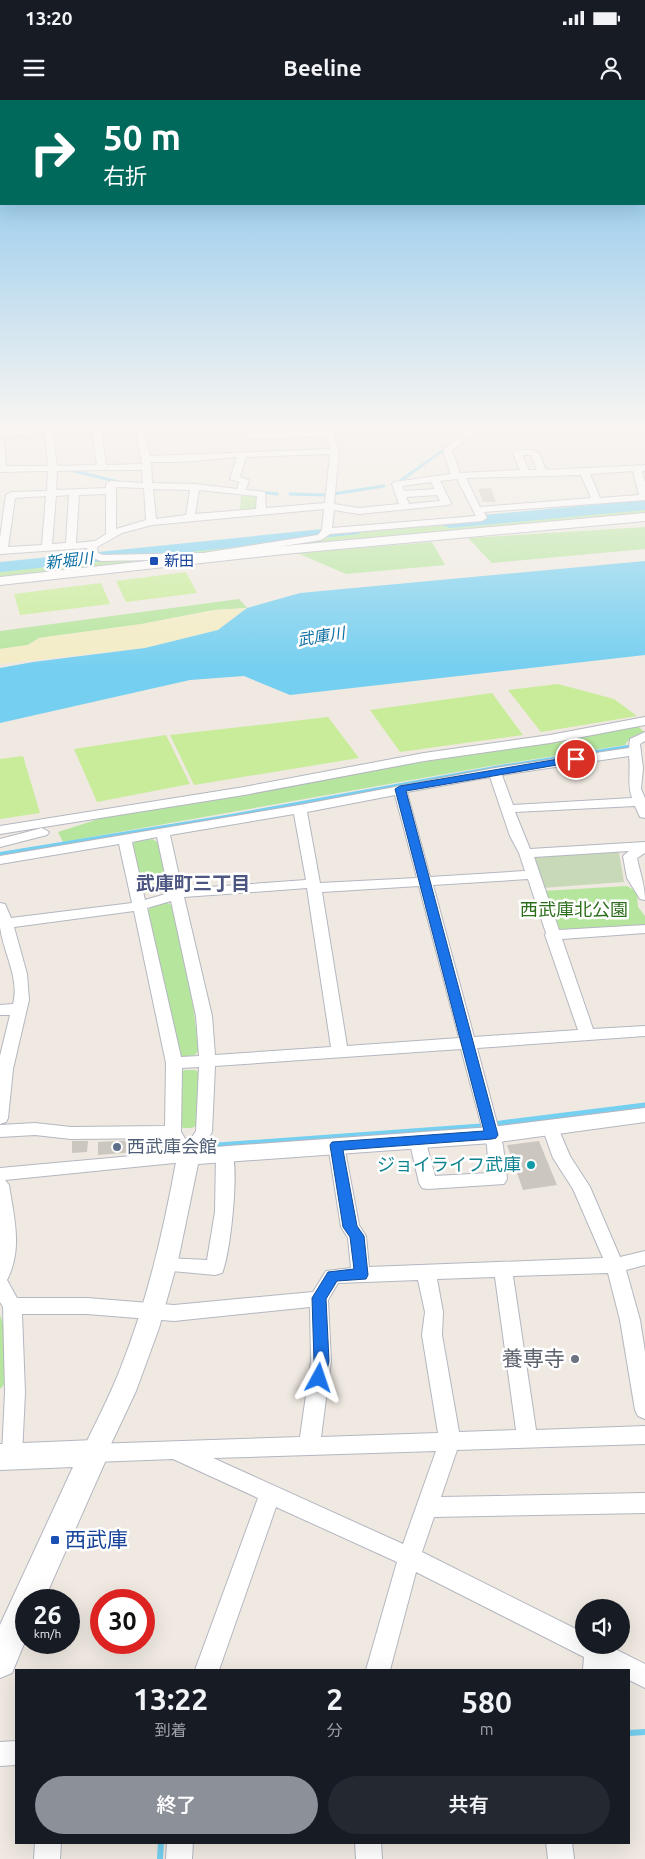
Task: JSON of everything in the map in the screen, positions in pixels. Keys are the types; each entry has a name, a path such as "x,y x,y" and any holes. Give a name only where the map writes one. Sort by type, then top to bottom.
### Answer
{"main road":[{"path":"0,581 204,557 645,517"},
{"path":"6,1457 94,1453 33,1589"},
{"path":"0,1662 15,1629"}],"street":[{"path":"9,506 2,551 71,547 95,552 107,559 204,557 258,548 325,533 482,518 475,506"},
{"path":"47,547 50,506"},
{"path":"71,547 73,506"},
{"path":"111,506 111,536"},
{"path":"149,506 150,522"},
{"path":"190,517 192,506"},
{"path":"95,552 111,536 120,531 150,522 190,517 220,506"},
{"path":"250,506 261,511 327,506"},
{"path":"261,506 261,511"},
{"path":"325,533 328,506"},
{"path":"329,506 359,510 404,506"},
{"path":"477,510 530,506"},
{"path":"0,830 244,791 424,757 550,740 645,721"},
{"path":"645,736 634,742 641,768 635,790 645,814"},
{"path":"0,860 300,809 495,772 635,751"},
{"path":"495,772 517,836 526,853 552,935 587,1034"},
{"path":"400,789 495,1146 498,1179 428,1183 417,1139"},
{"path":"508,809 640,802"},
{"path":"300,809 340,1051"},
{"path":"0,843 105,813"},
{"path":"163,833 204,1016 206,1060 204,1132 188,1157 166,1264 139,1353 94,1453 645,1435"},
{"path":"125,839 174,1063 173,1132 188,1157"},
{"path":"526,853 645,847"},
{"path":"645,847 630,856 640,878 645,896"},
{"path":"3,924 140,906 189,891 532,875"},
{"path":"0,907 3,924 19,973 23,1002 19,1010 6,1069 0,1118"},
{"path":"552,935 645,929"},
{"path":"0,1010 19,1010"},
{"path":"174,1063 645,1031"},
{"path":"0,1174 336,1145 492,1135 645,1115"},
{"path":"550,1127 562,1158 581,1187 615,1265 630,1320 642,1380 645,1410"},
{"path":"0,1131 36,1129 71,1133 173,1132"},
{"path":"336,1145 350,1227 357,1236 361,1275"},
{"path":"166,1264 215,1268 222,1238 225,1208 225,1154"},
{"path":"0,1185 8,1239 5,1268 0,1275"},
{"path":"309,1446 321,1361 319,1298 333,1276 615,1265 645,1258"},
{"path":"503,1270 527,1439"},
{"path":"378,1669 409,1557 450,1442 432,1335 434,1312 426,1272"},
{"path":"0,1285 12,1306 6,1457"},
{"path":"12,1306 87,1306 174,1313 319,1298"},
{"path":"174,1450 409,1557 595,1660 623,1669"},
{"path":"207,1669 270,1493"},
{"path":"427,1507 645,1503"},
{"path":"630,1671 645,1676"},
{"path":"0,1754 15,1753"},
{"path":"47,1859 48,1844"},
{"path":"180,1844 180,1859"},
{"path":"368,1844 369,1859"},
{"path":"559,1844 561,1859"}],"green space":[{"path":"240,506 258,506 258,508 245,511 240,509"},
{"path":"645,508 645,515 239,552 329,538 329,535"},
{"path":"645,527 645,549 492,563 468,538"},
{"path":"318,535 225,553 136,555"},
{"path":"432,542 445,565 346,574 297,553"},
{"path":"94,558 100,560 131,559 132,564 0,579 0,569"},
{"path":"186,572 197,593 126,602 116,581"},
{"path":"101,583 110,604 20,615 14,594"},
{"path":"239,599 247,608 214,610 142,624 39,638 28,645 0,649 0,631"},
{"path":"558,684 614,699 637,716 541,732 508,690"},
{"path":"492,693 523,735 400,752 370,710"},
{"path":"328,717 359,758 194,785 170,735"},
{"path":"638,726 644,732 631,737 625,745 490,766 63,842 58,832 108,816 266,791 370,770 562,741"},
{"path":"166,735 190,784 97,802 74,749"},
{"path":"23,756 40,813 0,819 0,759"},
{"path":"152,839 159,843 169,888 163,892 153,894 143,892 131,846 135,842"},
{"path":"614,851 619,853 624,882 542,888 532,859 536,856"},
{"name":"西武庫北公園","path":"627,886 637,892 638,907 645,916 645,925 557,931 543,891"},
{"path":"166,902 173,906 193,1006 199,1050 195,1055 183,1057 178,1053 172,1018 147,911 152,906"},
{"path":"195,1070 200,1073 197,1125 192,1128 183,1128 180,1123 180,1072"},
{"path":"0,1315 5,1330 5,1384 0,1389"}],"sand":[{"path":"247,608 218,630 145,648 0,664 0,649 28,645 39,638 142,624 214,610"}],"water":[{"name":"武庫川","path":"645,561 645,655 290,695 244,676 190,680 0,723 0,668 145,648 218,630 247,608 300,593"}],"building":[{"name":"西武庫会館","path":"135,1140 135,1152 98,1155 98,1142"},
{"path":"72,1141 88,1141 87,1152 72,1153"},
{"name":"ジョイライフ武庫","path":"539,1141 557,1185 523,1190 507,1145"}],"waterway":[{"name":"新堀川","path":"450,523 633,506"},
{"name":"新堀川","path":"0,567 353,531"},
{"path":"0,854 226,817 495,768 628,747"},
{"path":"493,1124 645,1105"},
{"path":"218,1145 481,1126"},
{"path":"630,1733 645,1732"},
{"path":"160,1859 161,1844"}],"place":[{"name":"新田","path":"154,561"},
{"name":"西武庫会館","path":"117,1147"},
{"name":"ジョイライフ武庫","path":"531,1165"},
{"name":"養専寺","path":"575,1359"},
{"name":"西武庫","path":"55,1540"}],"district":[{"name":"武庫町三丁目","path":"193,883"}],"route":[{"path":"319,1378 321,1361 319,1298 333,1276 361,1275 357,1236 350,1227 336,1145 492,1135 400,789 576,759"}]}
